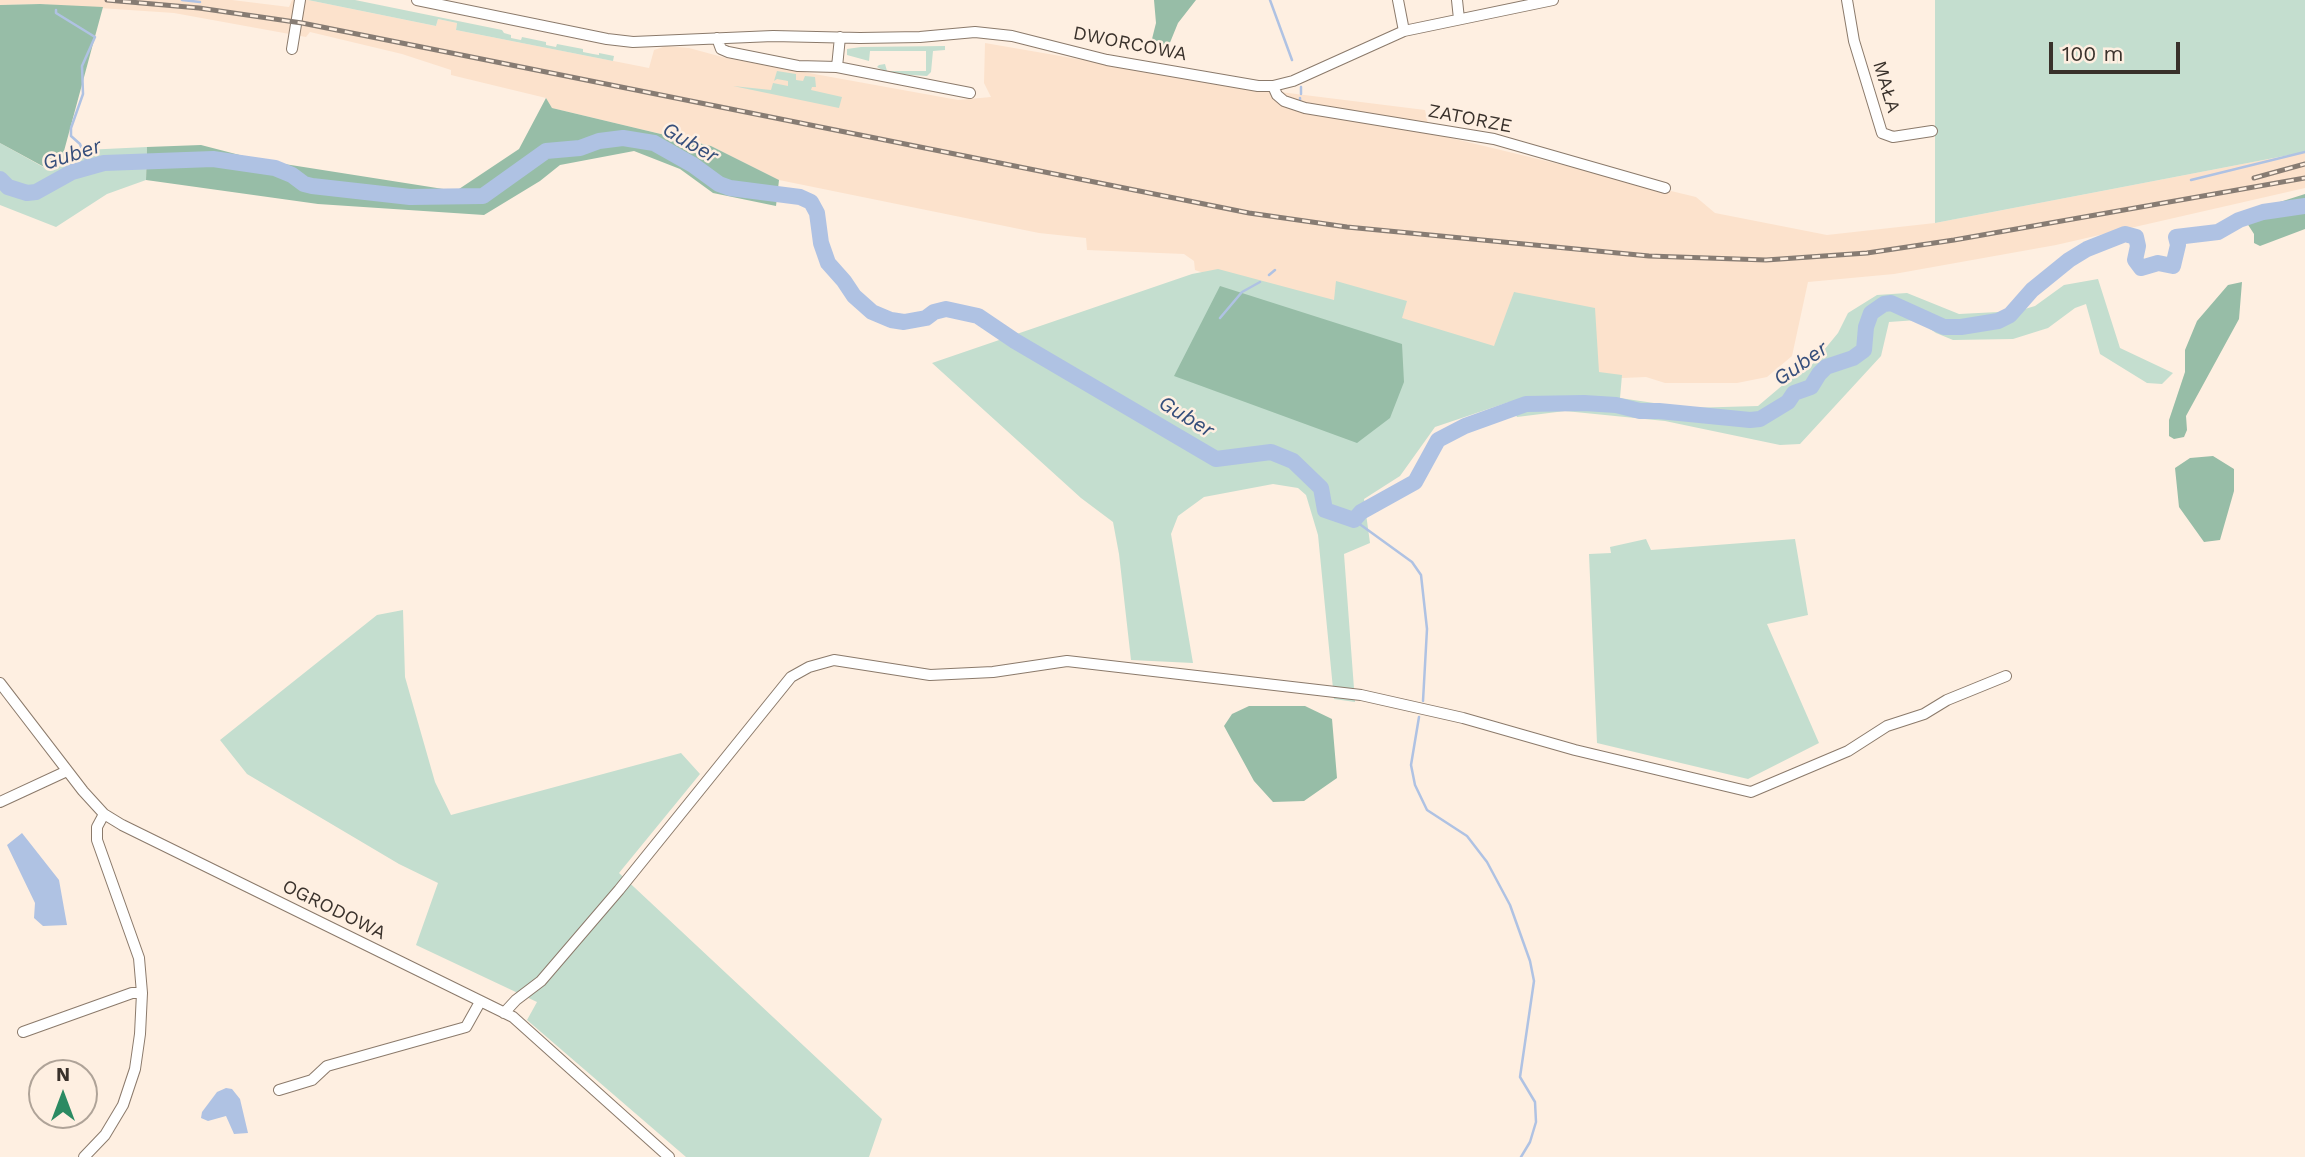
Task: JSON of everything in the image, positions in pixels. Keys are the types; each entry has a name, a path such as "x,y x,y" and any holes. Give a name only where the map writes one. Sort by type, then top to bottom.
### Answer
{"street":[{"path":"292,49 300,0"},
{"name":"DWORCOWA","path":"416,0 449,3 618,41 773,36 920,37 975,32 1012,36 1107,60 1258,86 1273,86 1293,81 1404,31 1553,0"},
{"path":"1398,0 1404,31"},
{"path":"1457,0 1459,19"},
{"name":"MAŁA","path":"1847,0 1854,41 1882,133 1893,137 1932,131"},
{"path":"837,67 840,37"},
{"path":"717,38 721,49 728,52 798,65 837,67 970,93"},
{"name":"ZATORZE","path":"1273,86 1284,100 1304,108 1494,139 1665,188"},
{"path":"504,1013 541,981 619,890 791,677 809,667 834,660 930,675 993,672 1067,661 1361,695 1463,718 1575,750 1751,792 1848,751 1887,726 1924,714 1947,700 2006,676"},
{"name":"OGRODOWA","path":"0,683 104,814 504,1013 554,1053 669,1157"},
{"path":"0,802 68,771"},
{"path":"83,1157 105,1135 129,1091 140,1034 142,993 139,958 97,840 97,827 104,814"},
{"path":"23,1032 132,993 142,993"},
{"path":"279,1090 313,1080 327,1066 466,1027 480,1002"}],"shaded area":[{"path":"0,0 232,0 289,7 292,0 308,0 436,26 438,19 457,23 456,30 649,68 654,50 666,46 689,48 726,58 958,100 991,97 984,83 985,43 1240,87 1425,110 1430,133 1696,197 1715,213 1827,235 1935,223 2305,152 2305,188 2056,245 1894,274 1808,282 1792,356 1767,377 1737,383 1665,383 1646,377 1529,382 1195,270 1194,261 1184,254 1087,250 1086,238 1039,233 779,180 711,146 552,108 546,98 451,75 451,70 402,54 310,32 306,37 174,13 40,4 0,5"}],"green space":[{"path":"308,0 355,0 502,30 511,35 511,38 521,40 522,37 546,42 546,45 556,47 557,44 583,49 583,52 614,56 613,61 456,30 457,23 438,19 436,26"},
{"path":"1154,0 1196,0 1178,23 1169,45 1160,49 1152,39 1156,23"},
{"path":"1935,0 2305,0 2305,152 1935,223"},
{"path":"0,5 103,7 64,151 46,168 0,143"},
{"path":"945,46 945,50 933,51 931,72 927,76 897,74 886,72 877,67 885,64 887,71 926,71 926,51 870,51 869,61 847,55 847,49 861,47"},
{"path":"777,71 796,74 796,80 803,81 805,76 815,77 816,87 811,90 842,97 839,108 733,86 771,90 773,83 788,86 788,81 774,81"},
{"path":"546,98 552,108 711,146 779,180 776,206 713,193 680,169 634,151 560,165 540,181 484,215 318,204 146,180 147,147 201,145 259,160 456,191 519,149"},
{"path":"0,143 45,168 64,151 147,147 146,180 107,194 56,227 0,205"},
{"path":"2305,194 2305,229 2260,246 2254,243 2254,234 2245,220 2245,213"},
{"path":"1218,269 1334,300 1336,281 1407,301 1402,318 1494,346 1514,292 1595,308 1599,372 1622,375 1620,398 1688,408 1758,406 1810,367 1838,333 1848,313 1877,295 1907,293 1959,314 2018,311 2035,306 2064,285 2098,279 2120,348 2173,373 2162,384 2147,383 2100,354 2086,304 2075,308 2048,328 2013,339 1953,340 1936,333 1917,320 1889,322 1881,356 1800,444 1780,445 1665,421 1565,411 1517,417 1509,402 1435,427 1400,476 1364,499 1370,543 1344,554 1355,702 1334,699 1318,535 1306,495 1298,488 1273,484 1204,497 1178,516 1171,534 1193,663 1131,660 1113,522 1081,498 932,363 1192,274"},
{"path":"2242,282 2239,319 2186,416 2187,430 2184,437 2174,439 2169,436 2169,420 2185,372 2185,350 2197,321 2228,285"},
{"path":"1220,286 1402,344 1404,382 1390,418 1357,443 1174,376"},
{"path":"2213,456 2234,469 2234,491 2220,540 2204,542 2179,507 2175,468 2190,458"},
{"path":"1646,539 1651,550 1795,539 1808,615 1767,624 1819,743 1748,779 1597,743 1589,554 1611,553 1610,547"},
{"path":"403,610 405,677 435,782 451,815 681,753 700,774 619,873 882,1119 869,1157 686,1157 527,1020 537,1002 416,945 438,883 399,864 247,774 220,740 377,615"},
{"path":"1249,706 1305,706 1332,719 1337,778 1304,801 1273,802 1254,781 1224,726 1232,714"}],"water":[{"path":"22,833 59,880 67,925 43,926 34,918 35,903 7,845"},
{"path":"226,1088 232,1089 240,1099 248,1133 234,1134 226,1116 208,1121 201,1118 202,1112 217,1092"}],"waterway":[{"path":"182,0 200,2"},
{"path":"1270,0 1292,60"},
{"path":"56,10 56,13 95,37 82,66 83,94 71,128 71,136 80,144 88,166"},
{"path":"1301,87 1301,94"},
{"name":"Guber","path":"0,179 8,187 27,193 36,192 72,172 104,163 213,159 275,168 312,186 410,197 483,196 546,151 580,148 599,141 623,138 654,143 693,165 719,184 730,188 800,197 811,202 817,213 821,243 828,263 854,296 872,312 904,322 926,318 934,312 946,309 978,316 1015,341 1216,459 1271,452 1293,461 1321,488 1325,510 1354,520 1361,512 1415,482 1438,440 1465,426 1526,404 1616,405 1640,411 1760,419 1788,402 1794,393 1811,387 1826,367 1853,358 1864,350 1866,327 1871,313 1884,304 1891,303 1944,327 1998,321 2010,315 2032,290 2069,260 2087,249 2125,234 2136,237 2138,246 2135,260 2141,268 2158,263 2173,266 2178,245 2176,237 2218,232 2239,220 2263,212 2305,206"},
{"path":"2191,180 2305,152"},
{"path":"1269,275 1275,270"},
{"path":"1220,318 1242,292 1260,282"},
{"path":"1354,520 1412,562 1421,575 1427,629 1423,701"},
{"path":"1419,717 1411,765 1415,785 1427,810 1467,836 1487,862 1510,905 1530,961 1534,981 1520,1077 1535,1102 1536,1122 1530,1142 1521,1157"}],"railway":[{"path":"107,0 199,8 302,23 1249,213 1347,227 1649,256 1766,260 1867,253 2305,178"},
{"path":"2254,178 2305,164"}]}
